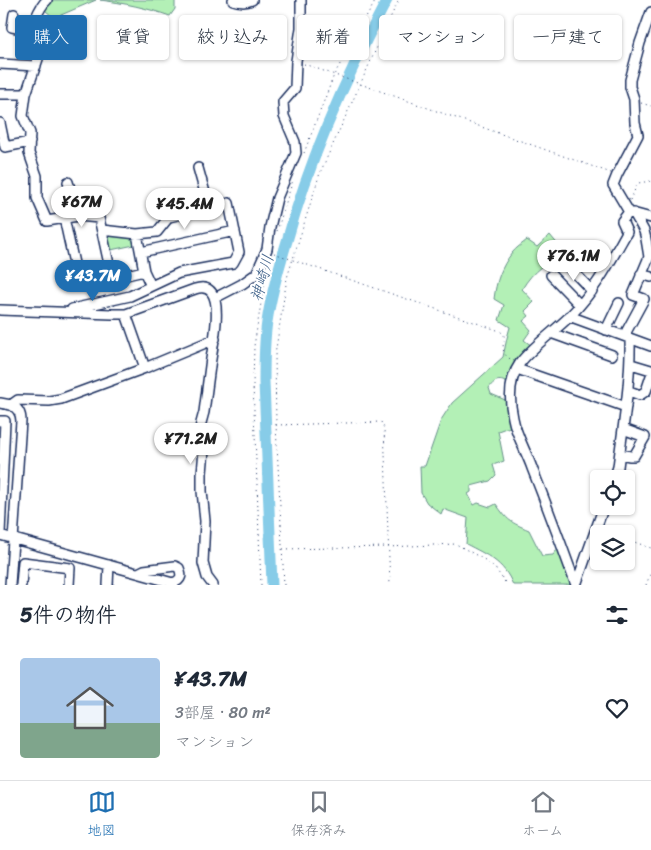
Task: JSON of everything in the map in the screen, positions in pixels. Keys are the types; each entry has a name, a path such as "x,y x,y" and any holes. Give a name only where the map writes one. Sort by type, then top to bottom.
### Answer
{"street":[{"path":"38,15 40,8 47,0"},
{"path":"233,0 237,2 252,0"},
{"path":"214,298 242,284 256,274 267,249 277,198 296,153 295,142 284,116 283,102 295,88 302,0"},
{"path":"617,470 629,391 631,364 627,338 644,299 633,295 649,257 644,231 613,186 638,136 630,80 651,12"},
{"path":"14,14 12,27 15,28"},
{"path":"38,60 26,94 22,116 30,134 29,153 37,176 38,198 47,221 78,216 99,218 112,278"},
{"path":"0,64 36,66"},
{"path":"0,94 26,94"},
{"path":"0,123 5,147 30,142"},
{"path":"198,168 209,207"},
{"path":"68,182 78,216"},
{"path":"60,312 130,296 179,273 233,263 239,252 229,202 169,217 157,232 137,234 102,230"},
{"path":"630,211 651,218"},
{"path":"601,515 576,585 513,418 511,389 519,366 592,291 627,232 622,222 630,211"},
{"path":"64,218 79,286 144,271"},
{"path":"141,252 235,231"},
{"path":"137,234 144,271 151,286"},
{"path":"566,264 592,291"},
{"path":"641,274 651,277"},
{"path":"551,275 580,305"},
{"path":"0,310 126,314 200,287 212,292 216,306 215,339 200,430 204,450 202,474 205,521 203,562 207,577 213,585"},
{"path":"606,330 619,303"},
{"path":"126,314 145,368"},
{"path":"569,316 651,346"},
{"path":"551,333 612,355"},
{"path":"11,405 18,400 49,401 61,398 145,368 215,339"},
{"path":"631,364 651,370"},
{"path":"519,366 626,407"},
{"path":"629,391 640,395 646,391 651,376"},
{"path":"0,403 16,407 20,413 21,421 10,585"},
{"path":"0,421 5,421 2,441 0,535 138,573"},
{"path":"620,454 634,456 645,437 623,429"},
{"path":"21,585 23,562 70,568 69,585"},
{"path":"108,585 109,565"}],"path":[{"path":"302,158 336,75 376,0"},
{"path":"284,585 276,425 275,355 288,278 320,173 399,0"},
{"path":"296,61 617,175"},
{"path":"634,99 651,106"},
{"path":"276,235 294,178"},
{"path":"630,211 638,183 651,181"},
{"path":"272,252 500,331 505,337 503,351 519,366"},
{"path":"261,585 252,385 254,346 267,264"},
{"path":"276,425 381,422 384,428 390,585"},
{"path":"635,542 651,548"},
{"path":"282,549 456,544 494,567 507,585"},
{"path":"646,585 651,572"}],"green space":[{"path":"42,0 96,0 61,15 51,15 45,10"},
{"path":"100,0 175,0 175,9 170,16"},
{"path":"102,230 137,234 139,244 106,251"},
{"path":"550,235 564,252 536,272 522,289 534,302 525,311 529,316 523,321 531,330 524,340 532,346 511,385 499,380 494,382 489,388 491,394 510,402 514,427 498,431 504,461 493,465 496,475 490,481 471,486 471,492 468,494 474,505 478,503 490,507 496,504 510,520 529,530 542,556 553,555 560,546 574,585 513,585 500,565 466,544 468,518 443,509 441,514 427,503 421,493 420,466 425,466 441,420 452,403 503,357 510,327 499,320 504,305 494,299 502,269 514,251 527,240 537,247"}],"waterway":[{"name":"神崎川","path":"272,585 264,382 265,337 271,301 296,210 318,148 343,88 387,0"}]}
